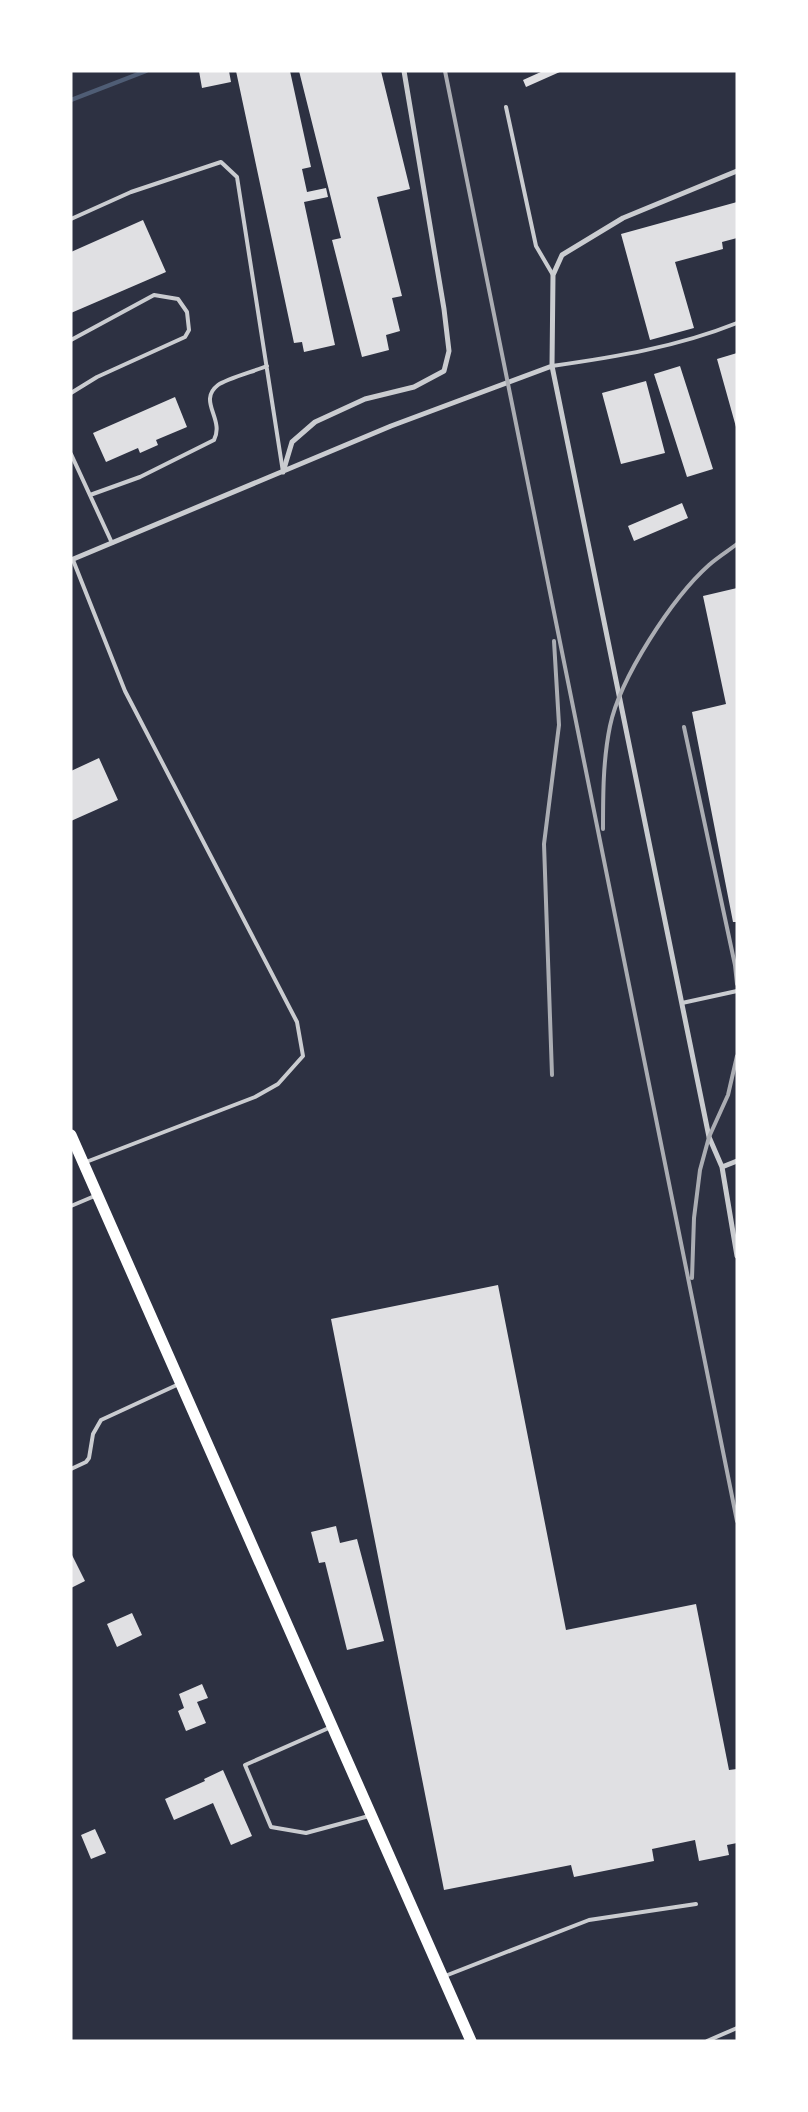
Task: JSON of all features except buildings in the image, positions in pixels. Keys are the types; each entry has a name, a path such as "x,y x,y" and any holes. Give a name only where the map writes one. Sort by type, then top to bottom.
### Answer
{"main road":[{"path":"71,1135 471,2041"}],"street":[{"path":"283,472 292,442 315,422 365,399 414,386 444,371 449,352 444,309 404,71"},
{"path":"737,171 623,218 562,255 553,275 552,366 709,1137 722,1167 737,1256"},
{"path":"72,560 391,426 552,366"},
{"path":"722,1167 737,1161"}],"lane":[{"path":"506,107 536,246 553,275"},
{"path":"71,219 131,192 221,162 237,177 283,472"},
{"path":"71,340 154,295 173,296 178,299 187,312 188,330 185,337 97,377 71,393"},
{"path":"552,366 627,355 706,336 737,323"},
{"path":"90,495 140,478 214,440 218,432 218,423 210,408 210,397 218,385 267,366"},
{"path":"71,454 112,543"},
{"path":"72,560 126,691 297,1022 303,1056 278,1084 255,1097 84,1163"},
{"path":"682,1003 737,991"},
{"path":"71,1206 98,1195"},
{"path":"71,1469 86,1462 89,1458 93,1434 101,1420 181,1383"},
{"path":"332,1726 245,1765 271,1827 306,1833 372,1815"},
{"path":"443,1977 589,1920 696,1904"},
{"path":"707,2041 737,2028"}],"waterway":[{"path":"71,100 146,71"}],"railway":[{"path":"445,71 737,1521"},
{"path":"603,829 606,752 610,726 624,685 649,640 679,597 709,565 737,544"},
{"path":"552,1075 544,844 559,725 554,641"},
{"path":"684,727 735,965 737,984"},
{"path":"692,1278 694,1218 700,1170 709,1137 728,1095 737,1056"}]}
